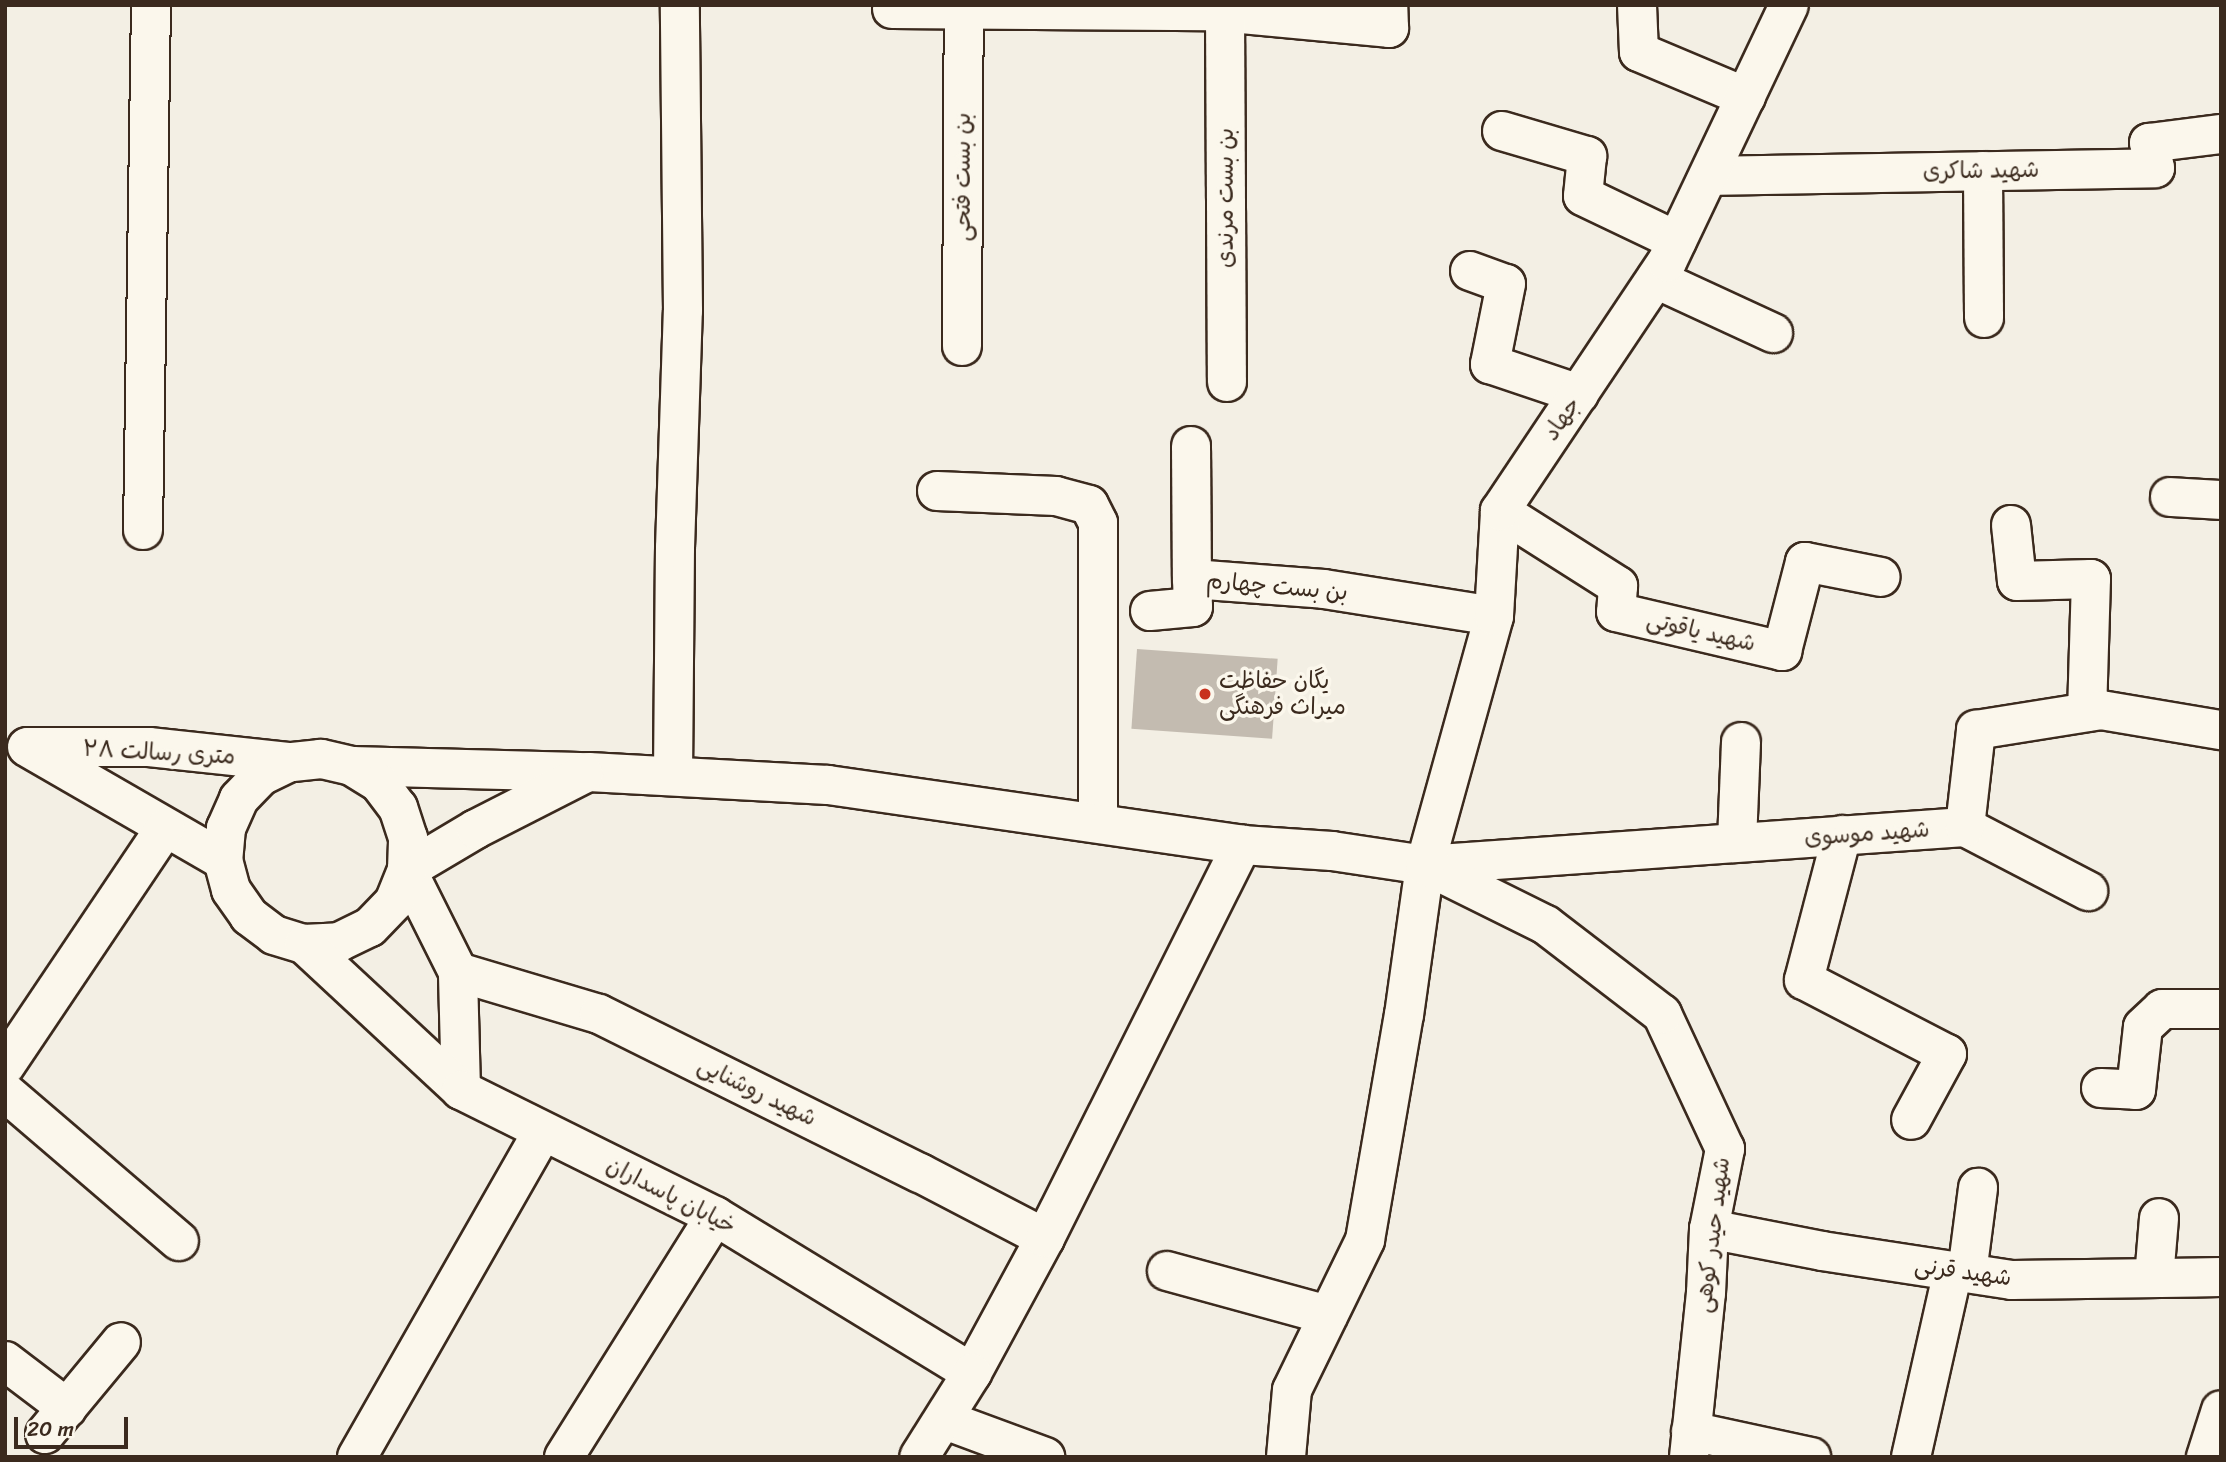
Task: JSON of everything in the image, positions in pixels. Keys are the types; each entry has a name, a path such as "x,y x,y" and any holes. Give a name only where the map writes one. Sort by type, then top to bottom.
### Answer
{"street":[{"path":"143,530 151,5"},
{"path":"673,776 675,548 683,311 680,5"},
{"path":"892,9 1225,13 1389,28 1388,5"},
{"path":"1637,5 1639,52 1746,97"},
{"name":"جهاد","path":"1500,511 1656,279 1709,176 1789,5"},
{"name":"بن بست فتحی","path":"962,345 964,9"},
{"name":"بن بست مرندی","path":"1225,13 1227,382"},
{"path":"1502,131 1587,156 1583,196 1677,241"},
{"name":"شهید شاکری","path":"1709,176 2155,168 2149,143 2221,134"},
{"path":"1983,171 1984,318"},
{"path":"1471,271 1506,284 1490,364 1579,394"},
{"path":"1656,279 1773,333"},
{"name":"بن بست چهارم","path":"1191,446 1192,579 1324,589 1493,616"},
{"path":"937,491 1056,496 1089,505 1098,523 1098,823"},
{"path":"2170,497 2221,500"},
{"path":"1286,1457 1292,1390 1365,1240 1404,1015 1424,865 1493,616 1500,511"},
{"name":"شهید یاقوتی","path":"1500,511 1619,586 1616,612 1783,651 1805,562 1881,577"},
{"path":"2011,525 2017,581 2091,579 2087,712"},
{"path":"1150,611 1193,607 1192,579"},
{"path":"2088,891 1965,827 1976,730 2101,710 2219,721"},
{"path":"1737,842 1741,742"},
{"name":"۲۸ متری رسالت","path":"16,744 149,747 290,762"},
{"name":"۲۸ متری رسالت","path":"16,744 223,860"},
{"path":"352,766 379,783 398,808 408,838 407,870 394,902 370,927 339,942 304,944 274,935 248,916 231,890 223,860 226,828 239,799 261,776 290,762 321,759 352,766 589,772 828,785 1241,845 1332,851 1424,865"},
{"path":"407,870 476,829 589,772"},
{"name":"شهید موسوی","path":"1424,865 1965,827"},
{"path":"5,1066 165,828"},
{"path":"1842,835 1804,980 1947,1054 1911,1120"},
{"path":"919,1457 945,1420 1045,1238 1241,845"},
{"name":"شهید حیدر کوهی","path":"1424,865 1546,925 1662,1014 1725,1149 1709,1229 1706,1293 1690,1444"},
{"path":"407,870 458,972 461,1090"},
{"name":"خیابان پاسداران","path":"304,944 461,1090 715,1216 972,1373"},
{"name":"شهید روشنایی","path":"458,972 599,1014 1045,1238"},
{"path":"2101,1088 2136,1090 2143,1027 2162,1009 2221,1009"},
{"path":"5,1092 179,1241"},
{"path":"357,1457 543,1131"},
{"path":"1911,1457 1960,1272 1978,1188"},
{"path":"564,1457 715,1216"},
{"path":"2154,1278 2159,1218"},
{"name":"شهید قرنی","path":"1709,1229 1822,1251 2012,1280 2221,1277"},
{"path":"1167,1272 1328,1315"},
{"path":"5,1361 56,1421 121,1342"},
{"path":"2207,1457 2221,1410"},
{"path":"945,1420 1045,1457"},
{"path":"1690,1444 1811,1457"}],"building":[{"name":"یگان حفاظت میراث فرهنگی","path":"1137,649 1278,659 1272,739 1131,729"}],"place":[{"name":"یگان حفاظت میراث فرهنگی","path":"1205,694"}]}
